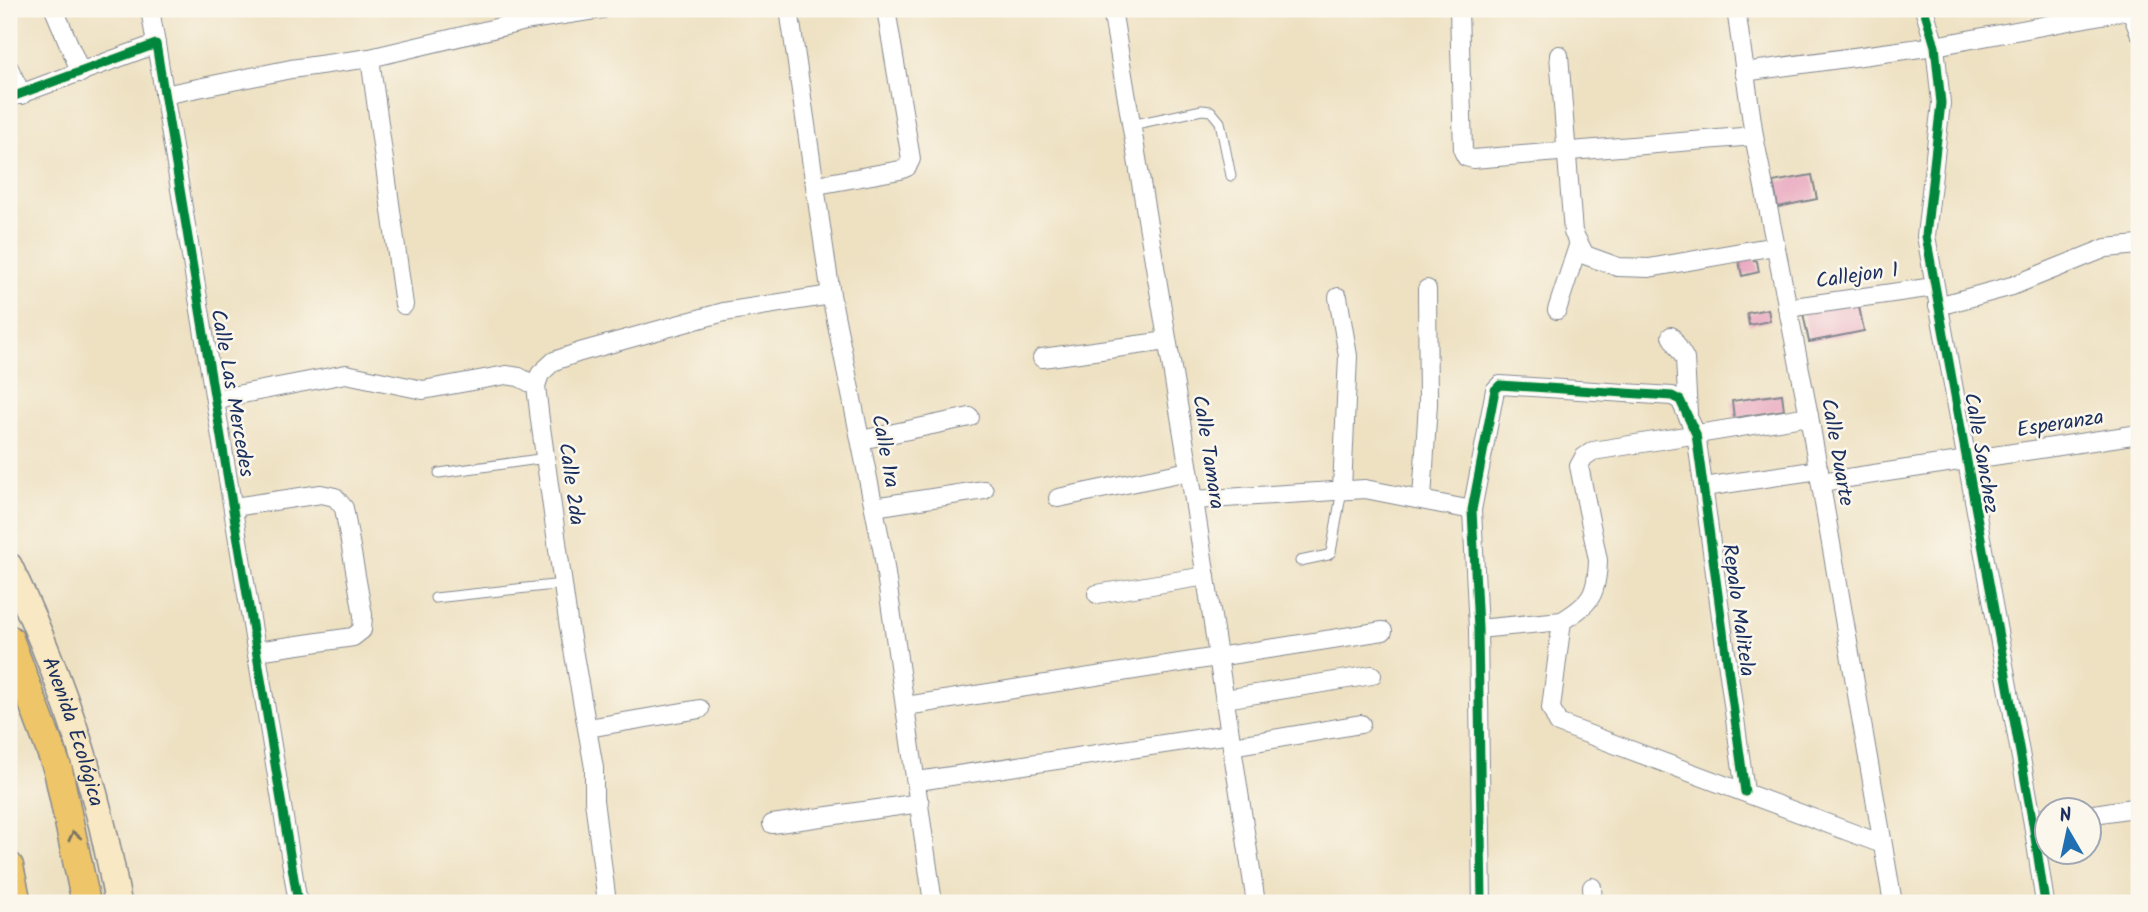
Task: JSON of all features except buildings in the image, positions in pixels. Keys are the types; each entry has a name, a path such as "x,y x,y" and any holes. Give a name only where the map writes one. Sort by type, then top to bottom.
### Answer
{"main road":[{"name":"Avenida Ecológica","path":"9,639 58,770 86,903"},
{"path":"9,866 17,903"}],"street":[{"path":"54,9 81,73"},
{"name":"Calle Las Mercedes","path":"150,9 298,903"},
{"path":"164,95 291,69 370,58 528,14 602,9"},
{"name":"Calle 1ra","path":"789,9 817,185 831,295 874,508 906,706 933,903"},
{"path":"817,185 900,170 907,167 911,159 886,9"},
{"name":"Calle Tamara","path":"1112,9 1194,500 1255,903"},
{"path":"1459,9 1463,151 1466,157 1473,159 1754,136"},
{"name":"Calle Duarte","path":"1736,9 1754,136 1820,476 1893,903"},
{"name":"Calle Sanchez","path":"1924,9 1935,46 1941,103 1926,236 1965,461 2034,796"},
{"path":"1744,72 1935,46 2131,9 2139,32"},
{"path":"9,68 16,97 156,44"},
{"path":"1559,55 1570,207 1578,246 1585,255 1618,267 1649,268 1775,246"},
{"path":"370,58 404,305"},
{"path":"1938,306 2012,286 2106,248 2139,245"},
{"path":"1557,310 1578,246"},
{"name":"Callejon 1","path":"1787,308 1934,286"},
{"path":"1422,499 1428,403 1427,289"},
{"path":"216,399 346,374 423,390 506,375 519,377 536,386 540,374 554,361 580,352 724,313 831,295"},
{"path":"1338,298 1348,356 1342,489"},
{"path":"1671,336 1685,359 1688,416"},
{"path":"1042,358 1167,341"},
{"path":"1482,903 1478,629 1472,510 1495,390 1500,385 1672,396 1680,400 1688,416"},
{"name":"Calle 2da","path":"536,386 588,729 607,903"},
{"name":"Repalo Malitela","path":"1688,416 1696,434 1745,792"},
{"path":"1478,629 1562,621 1589,602 1597,582 1598,560 1579,466 1584,457 1593,451 1809,416"},
{"path":"861,440 970,417"},
{"name":"Esperanza","path":"1704,487 1965,461 2139,434"},
{"path":"1058,498 1189,471"},
{"path":"1194,500 1342,489 1422,499 1472,510"},
{"path":"874,508 984,490"},
{"path":"234,507 321,494 335,497 345,508 363,615 362,629 353,637 257,651"},
{"name":"Avenida Ecológica","path":"9,566 45,642 74,718 100,809 118,903"},
{"path":"1097,594 1206,576"},
{"path":"1562,621 1551,708 1558,723 1882,844"},
{"path":"906,706 1383,631"},
{"path":"1225,699 1372,675"},
{"path":"588,729 700,709"},
{"path":"918,781 1361,724"},
{"path":"772,824 920,803"},
{"path":"2102,813 2139,807"},
{"name":"Calle Sanchez","path":"2043,866 2045,903"}],"lane":[{"path":"1131,125 1202,110 1211,111 1220,122 1231,176"},
{"path":"439,472 546,458"},
{"path":"1300,561 1331,552 1342,489"},
{"path":"435,598 564,584"}],"cycle path":[{"path":"1924,9 1935,46 1941,103 1926,236 2045,903"},
{"path":"9,98 156,44 298,903"},
{"path":"1482,903 1478,629 1472,510 1495,390 1500,385 1672,396 1680,400 1696,434 1745,792"}]}
